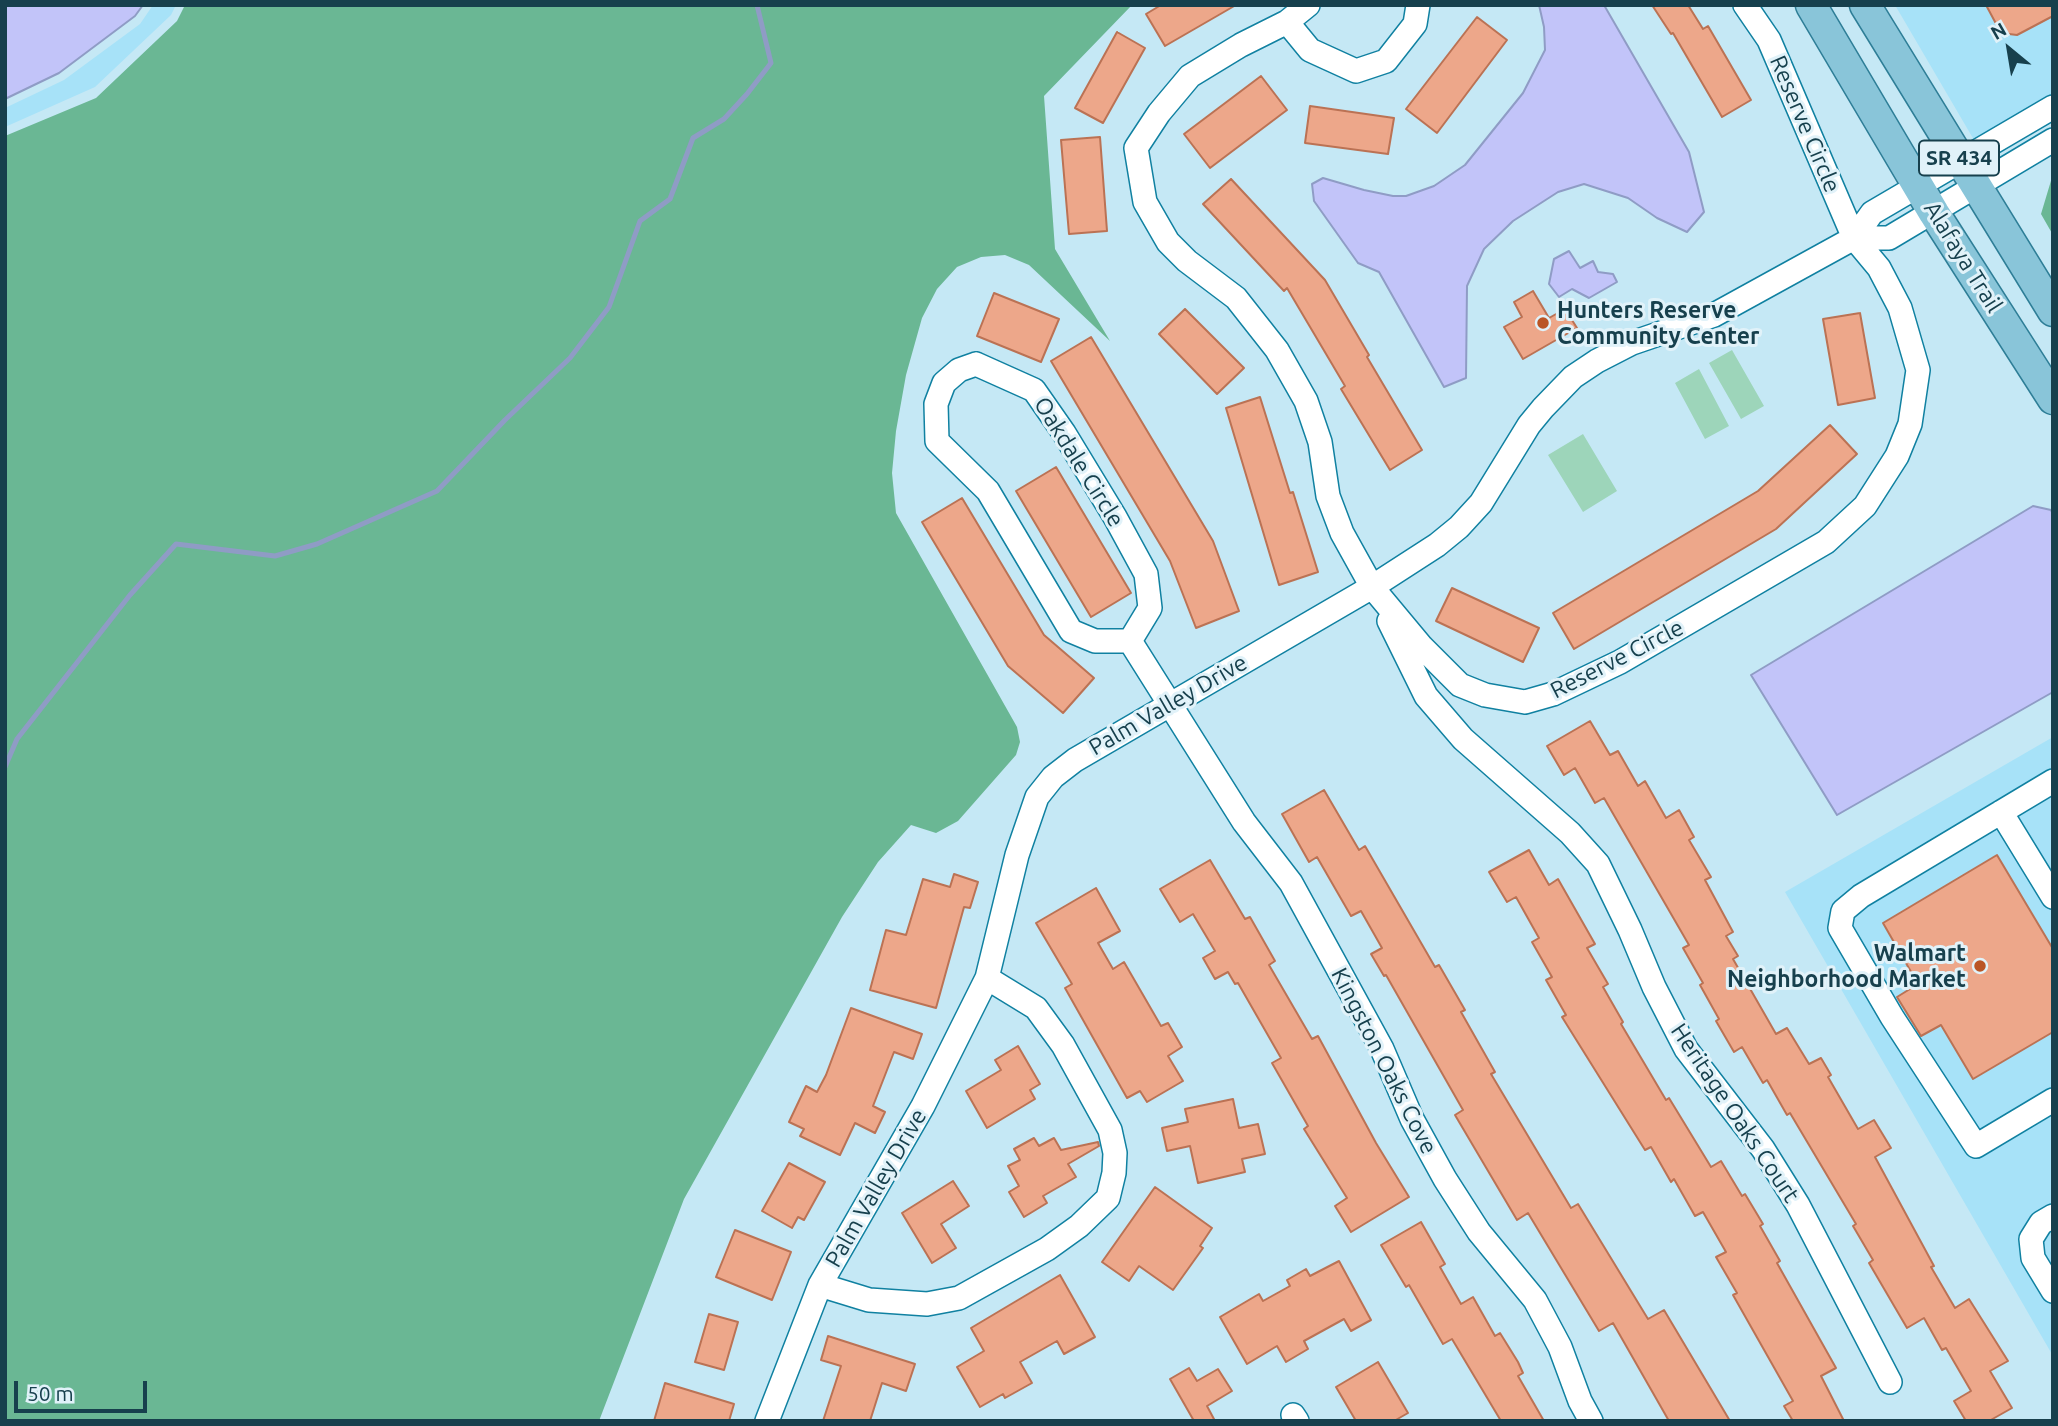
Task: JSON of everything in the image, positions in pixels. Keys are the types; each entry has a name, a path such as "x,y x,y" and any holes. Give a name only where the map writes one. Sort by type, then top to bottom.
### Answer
{"main road":[{"name":"Alafaya Trail","path":"1811,5 1934,213 2053,399"},
{"name":"SR 434","path":"1865,5 2053,311"}],"street":[{"name":"Reserve Circle","path":"1308,5 1287,22 1241,45 1190,76 1159,113 1136,148 1145,202 1168,242 1236,298 1277,350 1306,401 1320,442 1328,496 1342,533 1371,587 1422,647 1460,685 1485,695 1525,702 1553,694 1620,662 1826,542 1865,506 1897,456 1910,424 1918,370 1900,308 1879,268 1854,238 1769,40 1745,5"},
{"path":"1287,22 1310,50 1356,71 1386,61 1415,24 1418,5"},
{"name":"Palm Valley Drive","path":"767,1421 820,1284 923,1106 987,978 1017,855 1037,797 1053,777 1075,760 1415,560 1459,527 1498,477 1529,425 1573,377 1632,343 1714,315 1854,238 1872,213 2053,107"},
{"name":"Palm Valley Drive","path":"1854,238 1889,238 2053,140"},
{"name":"Oakdale Circle","path":"976,364 1034,390 1064,433 1146,574 1150,608 1130,641 1095,640 1071,631 988,491 937,441 936,404 944,383 959,370 976,364"},
{"name":"Heritage Oaks Court","path":"1371,587 1426,696 1463,739 1570,833 1598,864 1686,1049 1763,1149 1798,1205 1890,1382"},
{"path":"1130,641 1171,703"},
{"name":"Kingston Oaks Cove","path":"1171,703 1244,822 1292,883 1382,1049 1412,1119 1445,1180 1479,1231 1535,1300 1560,1347 1580,1401 1591,1421"},
{"path":"2053,781 1861,896 1843,911 1840,928 1892,1017 1976,1146 2053,1100"},
{"path":"2001,812 2053,897"},
{"path":"820,1284 869,1300 927,1304 959,1298 1047,1248 1079,1226 1108,1198 1115,1153 1110,1130 1063,1045 1036,1008 987,978"},
{"path":"2053,1216 2041,1223 2031,1238 2033,1258 2053,1292"}],"shaded area":[{"path":"5,5 143,5 135,16 59,73 5,99"},
{"path":"153,5 176,5 171,15 95,87 5,127 5,108 64,80 140,24"},
{"path":"1539,5 1604,5 1689,152 1704,212 1687,232 1657,218 1628,198 1584,184 1558,192 1513,221 1484,249 1467,286 1466,378 1444,387 1379,272 1358,263 1314,201 1312,184 1323,178 1364,190 1406,196 1434,186 1465,165 1523,93 1545,50"},
{"path":"1895,5 2053,5 2053,95 1974,140"},
{"path":"1569,251 1580,268 1593,261 1598,272 1613,274 1617,282 1589,298 1572,289 1559,297 1549,284 1554,259"},
{"path":"2033,506 2051,510 2053,514 2053,692 1837,815 1751,675"},
{"path":"2053,737 2053,1356 1785,892"}],"green space":[{"path":"185,5 1132,5 1044,96 1055,249 1110,341 1029,265 1005,255 981,257 957,267 937,289 922,318 906,375 896,431 892,473 896,513 1017,727 1020,742 1016,755 958,821 936,833 911,825 878,862 842,917 684,1199 599,1421 5,1421 5,136 96,98 177,21"},
{"path":"2053,174 2053,235 2041,214"},
{"path":"1732,350 1764,406 1741,419 1709,363"},
{"path":"1699,369 1729,426 1705,439 1675,383"},
{"path":"1583,434 1617,491 1583,512 1548,455"}],"building":[{"path":"1161,5 1236,5 1165,46 1146,14"},
{"path":"1652,5 1688,5 1703,29 1708,26 1751,100 1722,117 1673,33 1671,34"},
{"path":"1986,5 2053,5 2053,16 2017,35 2001,33"},
{"path":"1477,17 1507,40 1437,133 1406,109"},
{"path":"1117,32 1145,48 1103,123 1075,108"},
{"path":"1261,76 1287,110 1210,168 1184,134"},
{"path":"1310,106 1394,118 1388,154 1305,143"},
{"path":"1100,137 1107,231 1069,234 1061,140"},
{"path":"1231,179 1325,280 1422,450 1390,470 1341,389 1345,386 1287,288 1284,291 1203,204"},
{"name":"Hunters Reserve Community Center","path":"1533,291 1549,318 1565,309 1577,328 1523,359 1504,327 1522,317 1514,302"},
{"path":"994,293 1059,319 1041,362 977,336"},
{"path":"1185,309 1244,368 1217,394 1159,334"},
{"path":"1860,313 1875,398 1838,405 1823,319"},
{"path":"1091,337 1213,541 1239,611 1196,628 1170,561 1051,361"},
{"path":"1260,397 1318,572 1279,585 1226,408"},
{"path":"1830,425 1857,454 1776,529 1574,649 1553,613 1758,491"},
{"path":"1056,467 1131,593 1091,617 1016,491"},
{"path":"962,498 1044,635 1094,678 1063,713 1008,666 922,522"},
{"path":"1452,588 1539,628 1523,662 1436,621"},
{"path":"1590,721 1610,755 1618,751 1638,786 1645,781 1666,818 1679,810 1694,837 1689,840 1711,877 1705,880 1733,932 1726,936 1738,956 1733,959 1776,1034 1787,1028 1809,1064 1821,1058 1831,1075 1828,1077 1858,1129 1874,1120 1891,1148 1875,1157 1934,1266 1931,1267 1955,1308 1969,1299 2008,1361 1990,1371 2012,1408 1989,1421 1966,1421 1954,1401 1971,1391 1946,1348 1942,1350 1924,1318 1907,1328 1869,1263 1873,1260 1853,1226 1856,1224 1790,1113 1787,1115 1767,1080 1763,1083 1742,1047 1734,1052 1716,1021 1719,1019 1700,985 1703,983 1683,948 1689,945 1604,798 1595,803 1575,768 1564,775 1547,746"},
{"path":"1324,790 1359,850 1365,846 1435,967 1439,965 1465,1010 1461,1012 1495,1072 1491,1074 1571,1208 1578,1204 1648,1319 1664,1310 1730,1421 1669,1421 1613,1323 1599,1331 1528,1213 1517,1220 1455,1115 1463,1110 1386,975 1384,976 1371,954 1382,948 1361,911 1351,916 1317,857 1309,862 1282,814"},
{"path":"1529,850 1549,885 1558,879 1595,944 1587,948 1608,984 1603,987 1623,1022 1621,1024 1666,1100 1669,1098 1711,1167 1721,1161 1763,1224 1760,1226 1780,1261 1777,1263 1836,1368 1821,1376 1844,1421 1793,1421 1784,1406 1793,1401 1733,1295 1737,1293 1716,1257 1726,1252 1703,1212 1695,1216 1674,1179 1671,1182 1651,1147 1645,1150 1562,1017 1566,1015 1546,980 1552,977 1532,942 1539,938 1516,897 1507,902 1489,872"},
{"name":"Walmart Neighborhood Market","path":"1997,855 2053,949 2053,1032 1973,1079 1941,1025 1921,1036 1897,997 1918,984 1883,923"},
{"path":"1210,860 1245,919 1250,917 1275,961 1269,965 1312,1039 1318,1036 1376,1143 1409,1197 1351,1232 1335,1206 1347,1198 1304,1129 1308,1126 1272,1063 1281,1058 1238,983 1235,984 1228,972 1215,979 1203,958 1215,951 1193,914 1180,922 1160,889"},
{"path":"954,874 978,882 970,908 964,907 936,1008 870,990 886,930 906,935 923,879 950,887"},
{"path":"1096,888 1120,931 1098,943 1113,969 1124,962 1161,1026 1168,1023 1182,1047 1168,1056 1183,1081 1147,1102 1140,1091 1127,1098 1065,988 1072,984 1036,923"},
{"path":"851,1008 922,1034 913,1059 894,1052 873,1106 885,1112 875,1133 855,1123 840,1155 800,1136 804,1129 789,1122 806,1086 817,1092"},
{"path":"1018,1046 1040,1084 1030,1090 1035,1099 987,1128 966,1091 1001,1070 995,1060"},
{"path":"1233,1099 1239,1128 1258,1124 1265,1154 1242,1159 1245,1172 1198,1183 1190,1146 1167,1151 1162,1128 1188,1122 1185,1109"},
{"path":"1034,1138 1039,1146 1054,1138 1061,1150 1098,1142 1099,1146 1068,1164 1076,1177 1043,1196 1047,1203 1024,1217 1009,1192 1019,1186 1008,1166 1020,1160 1014,1149"},
{"path":"789,1163 825,1182 804,1220 798,1217 792,1228 762,1211"},
{"path":"953,1181 969,1206 941,1224 956,1248 932,1263 902,1213"},
{"path":"1155,1187 1212,1228 1200,1246 1203,1248 1173,1290 1139,1266 1129,1281 1102,1262"},
{"path":"1421,1222 1445,1264 1440,1267 1461,1304 1473,1297 1495,1336 1500,1333 1523,1373 1518,1376 1544,1421 1501,1421 1452,1339 1443,1344 1409,1285 1406,1287 1381,1245"},
{"path":"735,1230 791,1252 772,1300 716,1277"},
{"path":"1339,1261 1371,1320 1351,1331 1344,1319 1304,1341 1308,1349 1286,1362 1277,1346 1247,1364 1220,1317 1259,1294 1263,1301 1290,1286 1287,1280 1306,1269 1310,1276"},
{"path":"1060,1275 1095,1337 1064,1354 1057,1341 1020,1362 1032,1383 1005,1398 1003,1394 980,1407 957,1367 984,1351 971,1328"},
{"path":"709,1314 738,1322 724,1370 695,1362"},
{"path":"828,1336 915,1364 906,1391 882,1383 870,1421 823,1421 841,1366 821,1360"},
{"path":"1378,1362 1408,1413 1394,1421 1356,1421 1336,1387"},
{"path":"1189,1368 1197,1381 1218,1369 1232,1391 1207,1406 1215,1421 1194,1421 1170,1379"},
{"path":"665,1383 734,1404 729,1421 654,1421"}],"waterway":[{"path":"5,767 17,739 130,595 176,544 275,556 317,544 437,491 505,420 570,358 609,307 640,221 670,199 693,138 724,119 771,63 757,5"}],"place":[{"name":"Hunters Reserve Community Center","path":"1543,323"},
{"name":"Walmart Neighborhood Market","path":"1980,966"}]}
